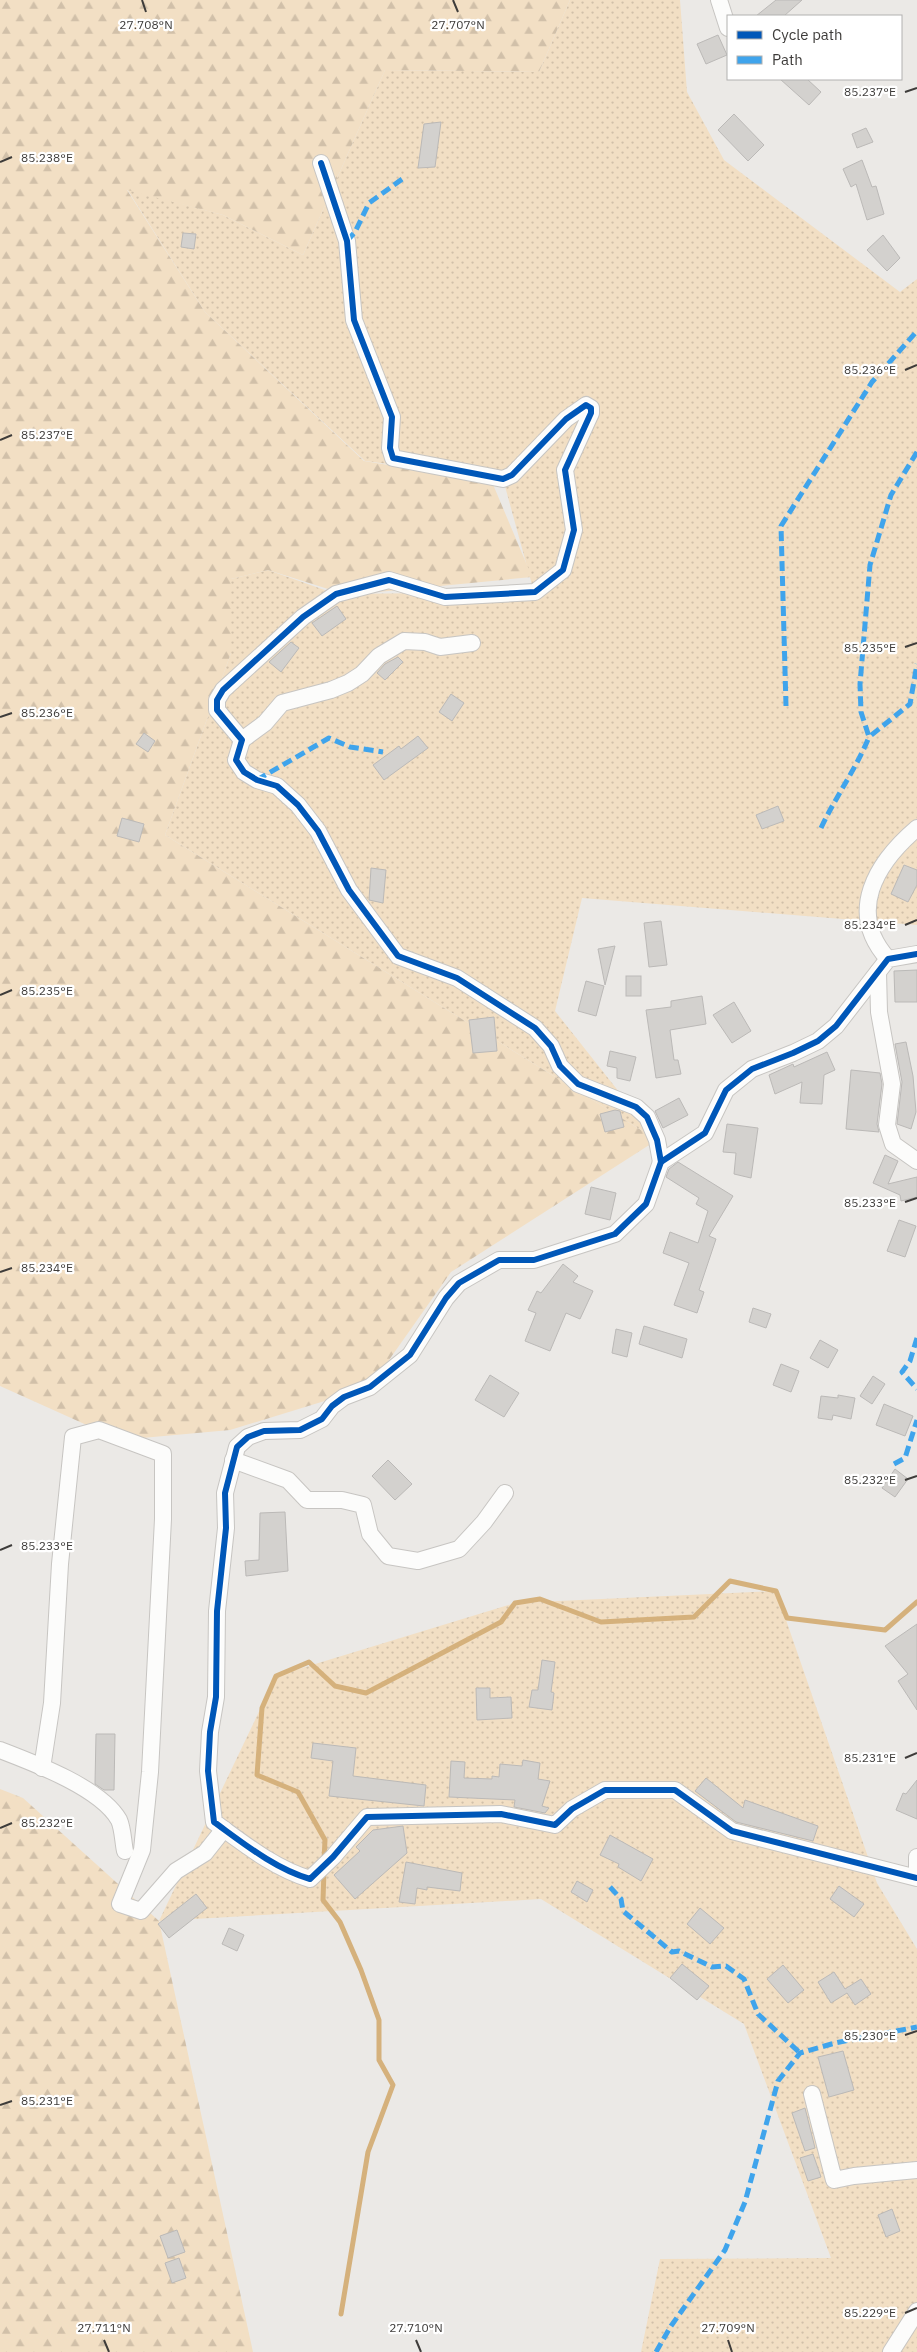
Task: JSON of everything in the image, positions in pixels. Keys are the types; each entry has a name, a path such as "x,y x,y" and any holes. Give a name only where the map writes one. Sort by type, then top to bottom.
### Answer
{"street":[{"path":"718,0 727,25"},
{"path":"242,740 218,710 217,700 220,695 303,618 336,594 389,580 445,597 535,592 563,570 574,530 565,470 591,413 591,408 586,405 573,415 512,475 503,479 393,458 390,448 392,417 354,320 347,241 321,164"},
{"path":"472,643 440,646 424,642 404,641 379,656 362,674 348,683 331,690 282,703 265,723 242,740 236,760 244,772 257,780 277,786 298,805 318,832 349,890 398,956 457,978 535,1028 551,1046 560,1066 578,1084 636,1107 647,1117 657,1140 662,1162 646,1204 615,1234 534,1260 499,1260 459,1283 446,1298 410,1355 370,1387 344,1397 332,1406 322,1419 300,1430 264,1431 248,1437 237,1447 225,1493 226,1528 217,1611 216,1697 210,1732 208,1771 214,1822 275,1862 298,1875 310,1879 333,1857 367,1817 501,1814 555,1825 572,1809 606,1790 674,1790 732,1831 917,1877 917,1857"},
{"path":"917,828 903,840 880,868 870,888 868,924 883,966 879,1012 892,1084 886,1125 893,1144 917,1161"},
{"path":"662,1162 705,1133 726,1090 752,1069 818,1041 836,1026 883,966 917,954"},
{"path":"42,1768 52,1703 60,1564 73,1437 99,1430 163,1454 163,1519 150,1772 142,1850 120,1904 141,1911 176,1871 204,1853 224,1829"},
{"path":"233,1460 288,1480 307,1500 342,1500 362,1505 370,1534 388,1556 418,1561 459,1549 484,1522 506,1493"},
{"path":"0,1750 94,1793 119,1820 125,1851"},
{"path":"812,2094 834,2180 854,2176 917,2170"},
{"path":"891,2352 917,2311"}],"green space":[{"path":"0,0 570,0 539,72 385,70 303,255 223,215 127,190 205,312 364,461 492,482 532,577 347,595 268,570 231,579 231,653 165,835 657,1140 451,1272 370,1387 230,1430 120,1440 0,1386"},
{"path":"570,0 680,0 687,92 724,160 900,292 917,279 917,925 582,898 555,1011 657,1140 165,835 231,653 231,579 268,570 336,594 534,592 503,479 365,461 205,312 127,189 223,215 303,255 385,70 539,72"},
{"path":"776,1591 877,1883 917,1949 917,2352 641,2352 660,2259 831,2258 744,2024 541,1899 159,1921 276,1676 515,1603"},
{"path":"0,1789 23,1798 159,1921 253,2352 0,2352"}],"building":[{"path":"776,0 802,0 785,15 757,15"},
{"path":"718,35 727,55 706,64 697,44"},
{"path":"781,80 808,80 821,92 809,105"},
{"path":"734,114 764,145 748,161 718,130"},
{"path":"441,122 435,167 418,168 424,124"},
{"path":"866,128 873,142 857,148 852,134"},
{"path":"862,160 872,187 876,186 884,214 867,220 856,184 851,187 843,169"},
{"path":"183,233 196,234 194,249 181,247"},
{"path":"883,235 900,258 887,271 867,250"},
{"path":"337,606 346,619 322,636 312,623"},
{"path":"291,642 299,648 281,672 269,662"},
{"path":"398,657 403,662 385,680 377,673 385,664"},
{"path":"451,694 464,703 452,721 439,712"},
{"path":"144,733 155,741 148,752 136,744"},
{"path":"418,736 428,748 384,780 373,765 399,746 401,749"},
{"path":"778,806 784,821 762,829 756,815"},
{"path":"122,818 144,824 139,842 117,836"},
{"path":"904,865 917,870 917,885 908,902 891,894"},
{"path":"371,868 386,870 383,903 369,900"},
{"path":"661,921 667,965 649,967 644,923"},
{"path":"615,946 605,985 598,949"},
{"path":"917,970 917,1002 895,1002 894,971"},
{"path":"626,976 641,976 641,996 626,996"},
{"path":"586,981 604,986 596,1016 578,1011"},
{"path":"702,996 706,1024 670,1030 674,1060 678,1060 681,1074 656,1078 646,1010 671,1007 671,1001"},
{"path":"734,1002 751,1031 732,1043 713,1015"},
{"path":"494,1017 497,1051 473,1053 469,1020"},
{"path":"906,1042 913,1076 916,1112 911,1129 897,1124 902,1082 895,1044"},
{"path":"610,1051 636,1057 630,1081 617,1078 617,1068 607,1066"},
{"path":"827,1052 835,1070 824,1075 822,1104 800,1103 802,1082 775,1094 769,1075 793,1064 794,1067"},
{"path":"851,1070 880,1073 882,1084 877,1124 879,1132 846,1129"},
{"path":"679,1098 688,1115 663,1128 655,1111"},
{"path":"615,1110 620,1111 624,1127 605,1132 600,1114"},
{"path":"727,1124 758,1128 751,1178 734,1174 736,1153 723,1152"},
{"path":"885,1155 898,1161 888,1184 917,1177 917,1197 901,1201 900,1195 873,1183"},
{"path":"678,1162 733,1196 709,1236 716,1239 699,1290 704,1292 697,1313 674,1305 689,1263 663,1253 670,1232 698,1243 708,1211 696,1204 699,1198 666,1177 669,1169"},
{"path":"591,1187 616,1193 610,1220 585,1214"},
{"path":"899,1220 916,1226 905,1257 887,1251"},
{"path":"563,1264 578,1276 573,1282 593,1291 580,1319 566,1313 550,1351 525,1341 536,1313 528,1310 537,1291 541,1293"},
{"path":"753,1308 771,1314 766,1328 749,1322"},
{"path":"644,1326 687,1339 682,1358 639,1344"},
{"path":"616,1329 632,1333 627,1357 612,1353"},
{"path":"820,1340 838,1350 828,1368 810,1358"},
{"path":"781,1364 799,1371 791,1392 773,1385"},
{"path":"490,1375 519,1393 504,1417 475,1400"},
{"path":"873,1376 885,1384 872,1404 860,1396"},
{"path":"838,1395 855,1398 851,1419 833,1415 832,1420 818,1418 821,1396 838,1398"},
{"path":"884,1404 913,1416 905,1436 876,1425"},
{"path":"388,1460 412,1484 395,1500 372,1476"},
{"path":"895,1469 908,1479 895,1497 882,1488"},
{"path":"285,1512 288,1571 246,1576 245,1561 259,1560 260,1513"},
{"path":"917,1624 917,1710 898,1681 908,1674 885,1646"},
{"path":"542,1660 555,1662 551,1692 554,1693 552,1710 529,1707 532,1690 538,1690"},
{"path":"476,1688 490,1688 490,1698 511,1697 512,1718 477,1720"},
{"path":"96,1734 115,1734 114,1790 104,1790 95,1784"},
{"path":"313,1743 356,1748 353,1776 426,1785 424,1806 329,1796 333,1761 311,1758"},
{"path":"523,1760 540,1763 538,1779 550,1781 542,1806 549,1808 545,1813 514,1807 515,1800 449,1797 451,1761 465,1762 464,1778 492,1779 492,1776 499,1777 500,1764 522,1766"},
{"path":"706,1778 743,1808 745,1800 818,1826 813,1841 736,1822 695,1791"},
{"path":"917,1780 917,1819 896,1810 903,1793 906,1794"},
{"path":"403,1826 407,1853 355,1899 334,1875 360,1851 356,1847 373,1830"},
{"path":"610,1835 653,1859 641,1881 618,1867 619,1864 600,1855"},
{"path":"406,1862 462,1873 460,1891 427,1887 427,1890 417,1888 415,1904 399,1902"},
{"path":"577,1881 593,1890 587,1902 571,1892"},
{"path":"839,1886 864,1904 854,1917 830,1899"},
{"path":"196,1894 207,1908 169,1938 158,1924"},
{"path":"700,1908 724,1928 710,1944 687,1924"},
{"path":"229,1928 244,1935 237,1951 222,1944"},
{"path":"682,1964 709,1986 697,2000 670,1978"},
{"path":"783,1965 804,1990 788,2003 767,1979"},
{"path":"834,1972 845,1989 861,1979 871,1994 855,2005 847,1993 831,2003 818,1982"},
{"path":"843,2051 854,2090 829,2097 818,2057"},
{"path":"805,2108 815,2148 805,2151 792,2113"},
{"path":"813,2154 821,2177 808,2181 800,2158"},
{"path":"892,2209 900,2231 886,2237 878,2215"},
{"path":"177,2230 185,2252 168,2258 160,2236"},
{"path":"179,2258 186,2278 172,2283 165,2263"}],"waterway":[{"path":"324,1860 325,1840 298,1792 257,1775 262,1708 276,1676 309,1662 335,1686 366,1693 501,1622 515,1603 540,1599 601,1622 694,1617 730,1581 776,1591 787,1618 885,1630 917,1602"},
{"path":"324,1871 323,1900 340,1922 361,1970 379,2020 379,2060 393,2085 368,2152 341,2314"}],"marked path":[{"path":"347,241 355,232 369,203 405,177"},
{"path":"786,706 781,526 872,382 917,331"},
{"path":"917,452 891,495 870,565 860,684 861,712 869,737 910,704 917,664"},
{"path":"821,828 869,737"},
{"path":"257,780 329,738 350,747 383,752"},
{"path":"917,1338 910,1361 902,1372 917,1389"},
{"path":"894,1464 905,1458 917,1420"},
{"path":"610,1887 621,1899 623,1911 672,1952 679,1951 712,1967 726,1966 744,1979 758,2014 800,2053"},
{"path":"656,2352 671,2326 725,2250 745,2202 778,2081 800,2053 835,2043 917,2027"}],"cycle path":[{"path":"321,163 347,241 354,320 392,417 390,448 393,458 503,479 512,475 566,419 586,405 591,408 591,413 565,470 574,530 563,570 535,592 445,597 389,580 336,594 303,617 223,690 217,700 217,710 242,740 236,760 244,772 257,780 277,786 298,805 318,831 349,890 398,956 457,978 535,1028 551,1046 560,1066 578,1084 636,1107 647,1117 657,1140 661,1162"},
{"path":"917,954 888,959 836,1026 818,1041 752,1069 726,1090 705,1133 661,1162 646,1204 615,1234 534,1260 499,1260 459,1283 446,1298 410,1355 370,1387 344,1397 332,1406 322,1419 300,1430 264,1431 248,1437 237,1447 225,1493 226,1528 217,1611 216,1697 210,1732 208,1771 214,1822 272,1862 297,1875 310,1879 333,1857 367,1817 501,1814 555,1825 572,1809 605,1790 675,1790 732,1831 917,1878"}]}
